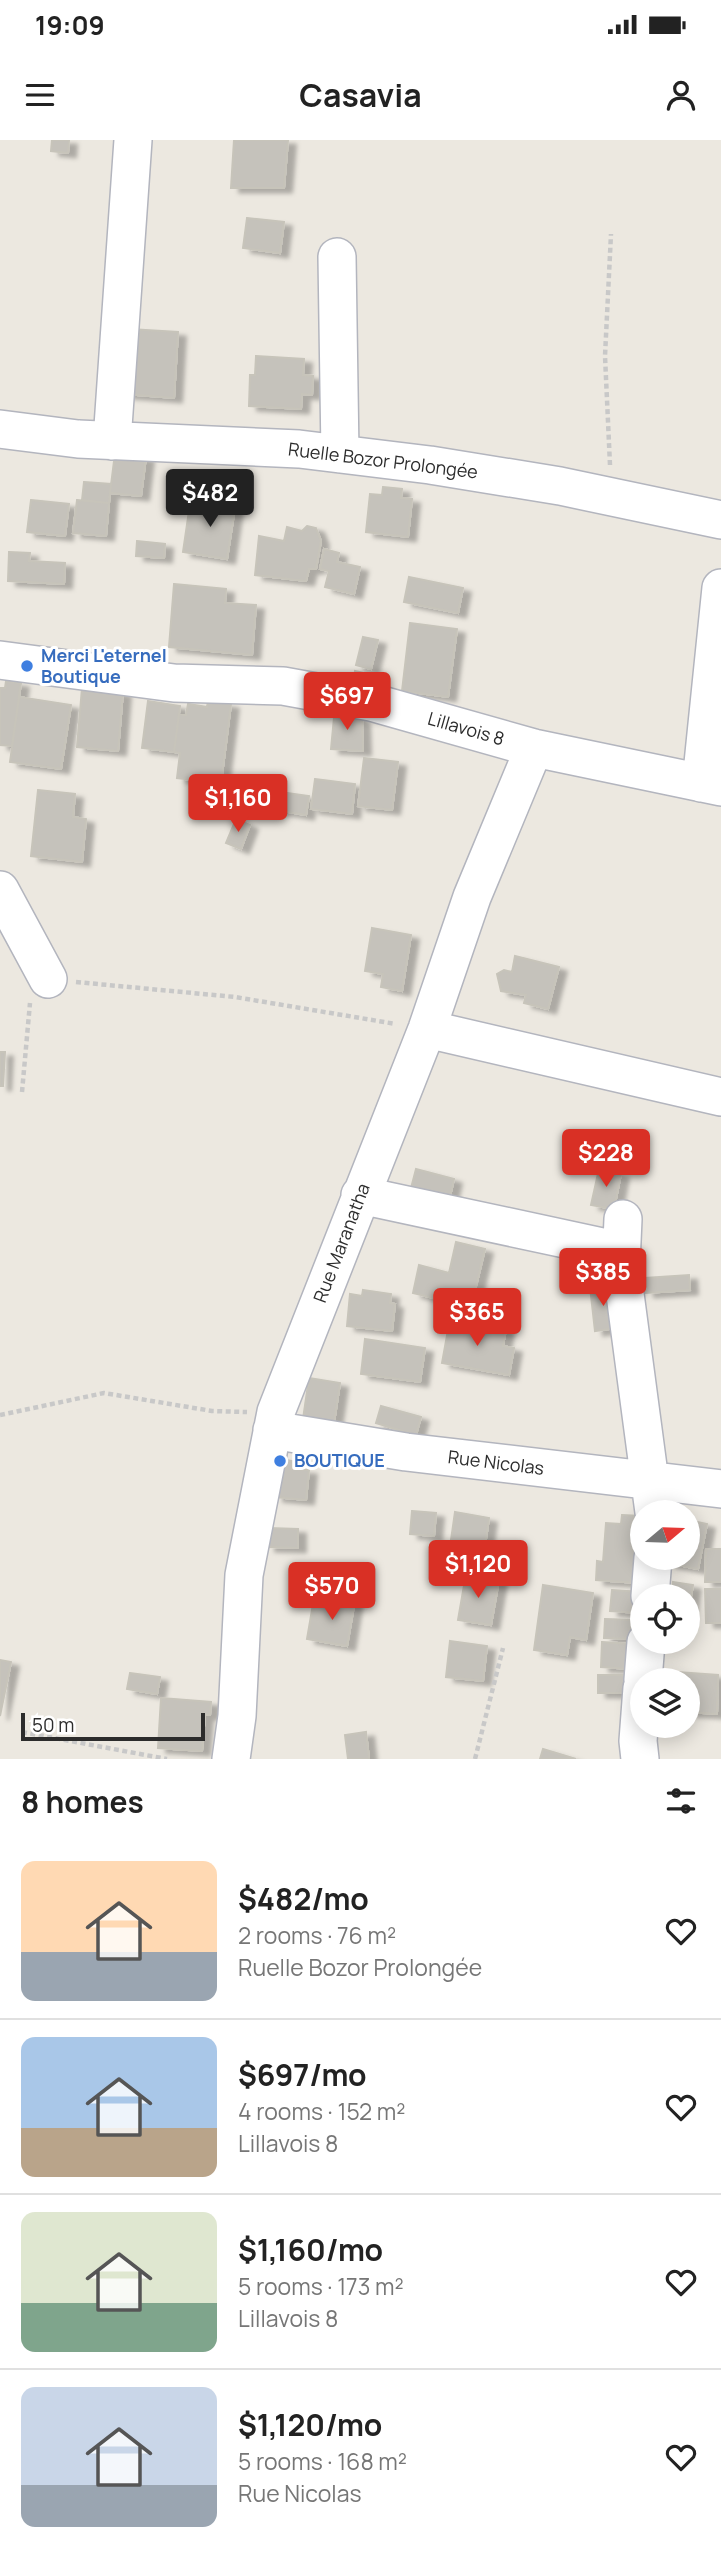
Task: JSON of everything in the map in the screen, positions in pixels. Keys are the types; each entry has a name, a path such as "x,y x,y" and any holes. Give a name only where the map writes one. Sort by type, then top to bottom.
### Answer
{"street":[{"path":"112,440 133,140"},
{"path":"337,257 340,454"},
{"name":"Ruelle Bozor Prolongée","path":"0,429 112,440 299,449 340,454 547,484 721,520"},
{"path":"711,785 721,588"},
{"name":"Lillavois 8","path":"0,660 174,683 283,686 371,702 534,748 711,785"},
{"name":"Rue Maranatha","path":"232,1759 237,1716 244,1575 274,1421 427,1029 472,897 534,748"},
{"path":"0,890 48,979"},
{"path":"427,1029 721,1097"},
{"path":"360,1195 622,1235 653,1496"},
{"name":"Rue Nicolas","path":"274,1421 406,1452 653,1496 721,1489"},
{"path":"638,1738 640,1759"}],"path":[{"path":"611,234 605,356 612,498"},
{"path":"22,1093 32,989 48,979 235,997 427,1029"},
{"path":"0,1415 104,1393 274,1421"},
{"path":"475,1759 503,1648"},
{"path":"22,1732 167,1759"}],"building":[{"path":"52,140 69,140 68,153 51,151"},
{"path":"234,140 288,140 284,188 231,188"},
{"path":"247,218 284,222 280,253 243,248"},
{"path":"129,329 178,332 174,398 125,394"},
{"path":"256,356 304,359 303,375 313,376 312,395 302,394 301,409 249,406 250,375 255,375"},
{"path":"115,453 146,457 141,496 110,493"},
{"path":"84,482 111,484 109,503 82,500"},
{"path":"383,487 402,489 401,498 412,499 408,537 366,532 370,494 382,495"},
{"path":"212,497 236,501 227,559 183,552 190,504 210,507"},
{"path":"31,500 69,504 65,536 27,532"},
{"path":"77,500 109,503 106,536 73,533"},
{"path":"307,526 316,528 321,541 316,569 309,569 306,581 255,575 259,536 284,541 287,527 302,531"},
{"path":"137,541 165,544 164,558 136,556"},
{"path":"324,549 339,553 337,562 360,567 354,594 325,587 329,571 320,569"},
{"path":"9,552 30,553 29,561 65,563 64,584 8,581"},
{"path":"409,577 463,588 458,613 404,602"},
{"path":"174,584 226,589 225,603 256,605 252,655 169,647"},
{"path":"410,623 457,629 448,697 402,691"},
{"path":"363,637 378,640 371,669 356,665"},
{"path":"355,671 369,674 367,687 353,684"},
{"path":"6,681 21,683 12,746 0,745 0,688 5,688"},
{"path":"82,688 123,692 118,751 77,747"},
{"path":"19,697 71,705 61,769 10,762"},
{"path":"148,701 180,706 174,752 142,748"},
{"path":"208,701 231,704 221,783 177,778 180,753 174,752 179,714 186,715 188,704 207,707"},
{"path":"335,707 362,720 363,751 331,749"},
{"path":"364,758 398,762 392,810 358,806"},
{"path":"315,779 355,784 352,814 311,809"},
{"path":"245,787 309,796 306,815 242,804"},
{"path":"38,790 75,794 73,817 86,819 82,862 31,856"},
{"path":"236,819 250,825 241,849 226,843"},
{"path":"372,928 411,935 402,991 381,987 383,974 365,971"},
{"path":"515,956 559,967 548,1009 524,1003 526,995 501,991 497,974 504,970 512,972"},
{"path":"0,1052 5,1052 3,1086 0,1086"},
{"path":"416,1169 454,1179 449,1201 410,1192"},
{"path":"599,1169 621,1174 614,1209 591,1205"},
{"path":"456,1242 485,1249 471,1307 413,1293 419,1265 449,1273"},
{"path":"689,1275 690,1290 646,1293 645,1278"},
{"path":"612,1285 617,1328 595,1331 590,1287"},
{"path":"363,1290 391,1294 390,1303 395,1304 392,1331 347,1326 350,1294 362,1296"},
{"path":"450,1319 506,1329 503,1346 514,1348 509,1375 442,1363"},
{"path":"365,1339 425,1348 420,1382 361,1374"},
{"path":"309,1378 340,1383 334,1423 303,1419"},
{"path":"381,1406 421,1417 416,1435 376,1423"},
{"path":"278,1459 293,1461 292,1469 309,1470 306,1500 275,1497"},
{"path":"412,1511 436,1513 434,1536 410,1534"},
{"path":"455,1512 489,1518 483,1560 469,1558 468,1564 448,1561"},
{"path":"622,1515 630,1515 630,1570 638,1570 637,1583 596,1580 597,1561 603,1562 606,1523 621,1524"},
{"path":"700,1523 707,1524 700,1559"},
{"path":"268,1528 298,1529 298,1548 267,1547"},
{"path":"706,1549 721,1549 721,1582 705,1582"},
{"path":"466,1574 499,1580 491,1625 458,1620"},
{"path":"543,1585 593,1593 586,1640 570,1637 567,1655 534,1650"},
{"path":"705,1589 721,1589 721,1623 706,1623"},
{"path":"612,1590 630,1591 630,1612 610,1611"},
{"path":"330,1596 355,1600 347,1646 307,1639 313,1604 328,1607"},
{"path":"605,1619 630,1620 630,1639 604,1638"},
{"path":"450,1641 487,1646 483,1681 446,1677"},
{"path":"602,1642 630,1644 630,1654 632,1654 630,1669 601,1667"},
{"path":"0,1660 11,1662 0,1716"},
{"path":"130,1673 160,1677 157,1694 127,1689"},
{"path":"700,1674 718,1675 717,1714 700,1713"},
{"path":"598,1675 628,1675 628,1693 598,1693"},
{"path":"161,1698 211,1702 210,1715 205,1715 202,1751 158,1748"},
{"path":"366,1732 369,1759 348,1759 345,1735"},
{"path":"543,1749 576,1759 540,1759"}],"place":[{"name":"Merci L'eternel Boutique","path":"27,666"},
{"name":"BOUTIQUE","path":"280,1461"}]}
